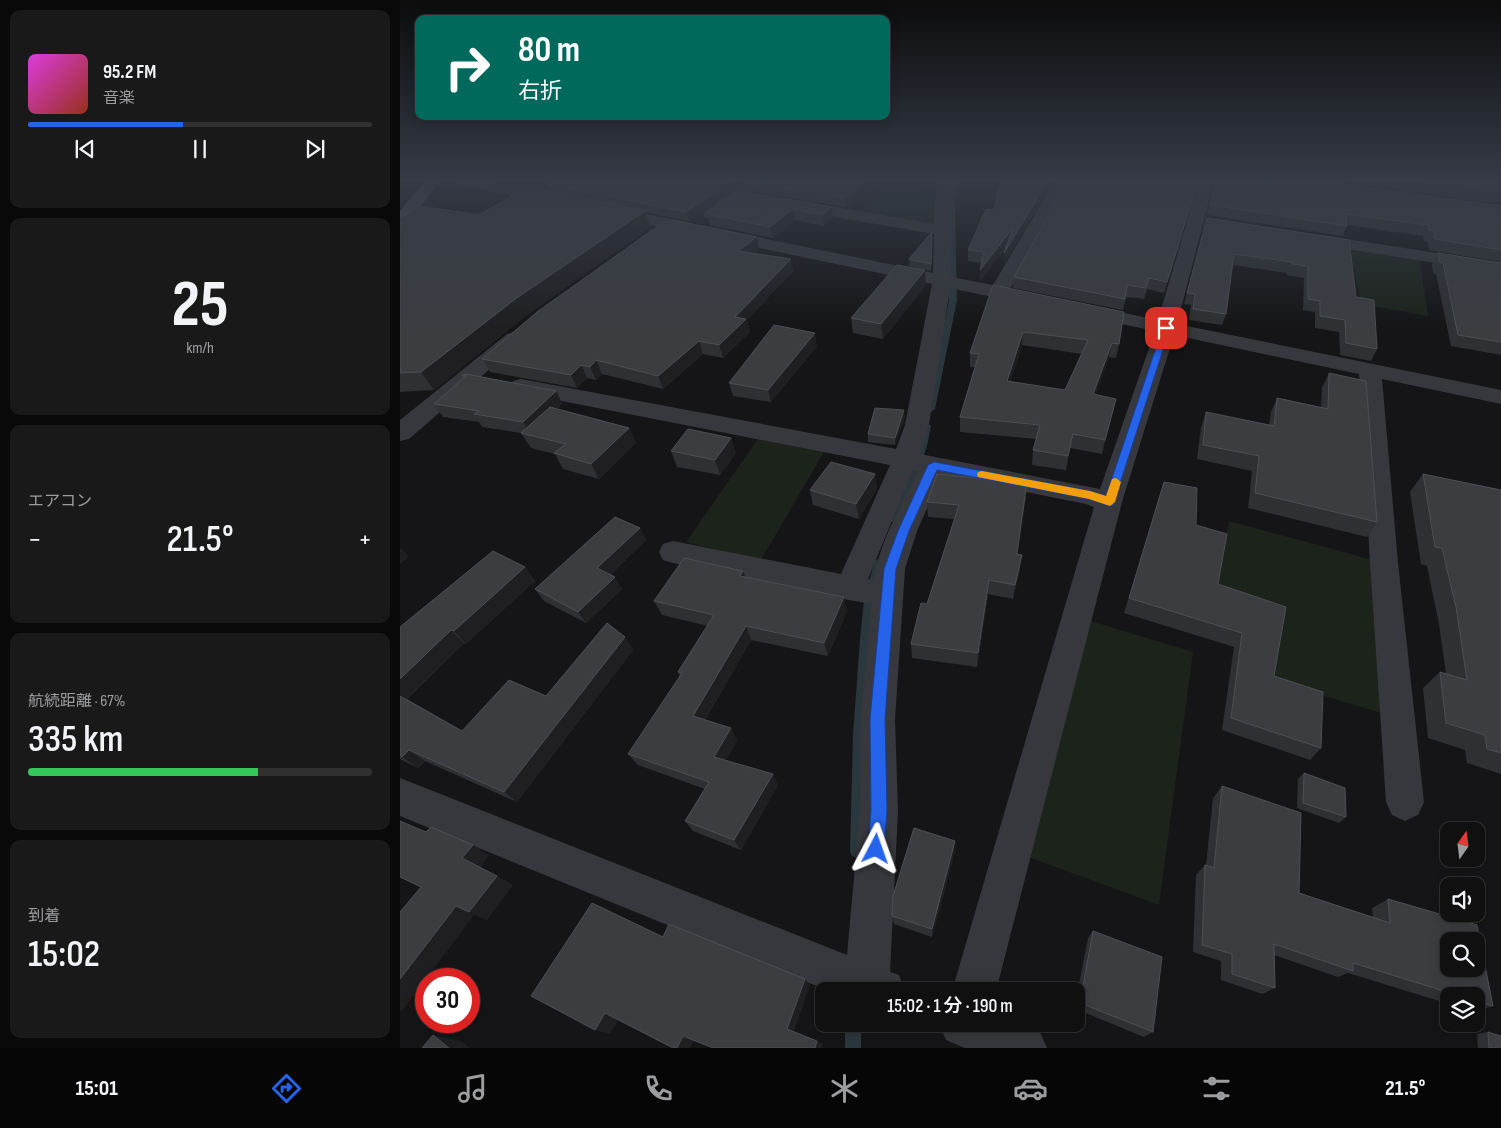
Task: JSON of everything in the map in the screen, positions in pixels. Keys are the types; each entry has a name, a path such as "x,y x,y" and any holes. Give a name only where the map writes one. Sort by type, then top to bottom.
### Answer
{"street":[{"path":"644,241 660,230"},
{"path":"695,230 1501,397"},
{"path":"875,982 879,810 878,719 890,569 903,531 919,462 917,425 942,281 942,230"},
{"path":"999,292 1035,230"},
{"path":"976,982 1110,502 1166,328 1203,230"},
{"path":"1300,238 1501,268"},
{"path":"400,433 528,326"},
{"path":"1370,370 1384,563 1405,802"},
{"path":"468,376 1090,495 1110,502"},
{"path":"849,588 919,462"},
{"path":"673,552 888,595"},
{"path":"400,797 860,982"},
{"path":"988,1032 1024,1048"}],"shaded area":[{"path":"1348,245 1419,256 1428,316 1361,304"},
{"path":"762,433 828,445 761,560 686,542"},
{"path":"1229,521 1384,563 1398,718 1274,681 1282,614 1215,594"},
{"path":"1078,617 1193,652 1159,905 1012,851"}],"building":[{"path":"400,230 617,230 518,297 421,372 400,373"},
{"path":"653,230 721,230 756,237 739,251 791,259 735,317 746,319 719,345 699,341 658,376 596,360 590,367 581,365 571,375 482,359 537,312"},
{"path":"977,230 1012,230 980,270 984,252 968,250"},
{"path":"1012,230 1018,230 1004,253"},
{"path":"1040,230 1183,230 1167,282 1149,278 1146,288 1127,285 1125,299 1014,277"},
{"path":"1204,230 1284,230 1349,240 1356,297 1374,300 1377,349 1346,343 1345,320 1320,316 1320,301 1308,299 1308,266 1234,254 1226,314 1193,309 1195,294 1187,293"},
{"path":"1429,230 1501,230 1501,250 1435,239 1434,231"},
{"path":"932,232 931,264 909,259"},
{"path":"1438,253 1501,263 1501,342 1458,335 1443,263 1439,262"},
{"path":"897,265 925,270 881,324 851,318"},
{"path":"993,285 1124,312 1119,344 1112,343 1093,394 1116,399 1105,440 1073,434 1068,456 1033,450 1040,425 960,417 979,354 970,353","holes":["1023,332 1088,340 1065,390 1007,381"]},
{"path":"774,325 815,333 768,390 729,383"},
{"path":"1329,373 1366,381 1377,522 1255,493 1259,456 1203,445 1206,412 1274,426 1277,398 1328,409"},
{"path":"466,374 556,391 523,422 474,414 479,411 434,404"},
{"path":"550,407 629,428 591,464 554,453 566,444 521,433"},
{"path":"875,408 904,410 895,438 868,434"},
{"path":"688,429 731,438 715,460 671,451"},
{"path":"831,462 875,474 856,504 810,490"},
{"path":"937,474 987,479 988,476 1027,481 1017,554 1022,555 1015,585 989,580 978,653 911,644 921,603 927,604 959,505 927,502"},
{"path":"1423,474 1501,490 1501,753 1487,749 1485,735 1446,723 1440,672 1467,680 1456,607 1442,548 1435,547"},
{"path":"1164,482 1197,488 1196,525 1227,534 1218,584 1286,607 1274,676 1323,692 1321,748 1231,718 1242,633 1129,598"},
{"path":"615,517 640,528 597,568 615,577 578,612 535,589"},
{"path":"493,551 525,567 454,631 451,630 400,679 400,627"},
{"path":"684,558 743,571 740,576 844,597 824,643 746,626 693,716 731,728 714,757 773,774 734,840 685,821 709,782 628,754 682,673 678,672 714,615 654,601"},
{"path":"607,623 625,637 504,792 409,750 402,757 400,755 400,696 462,731 509,680 546,696"},
{"path":"1304,773 1345,788 1346,817 1303,803"},
{"path":"1222,786 1301,813 1299,893 1390,923 1388,899 1440,914 1440,922 1467,922 1477,925 1478,932 1440,932 1440,977 1485,977 1485,966 1493,1006 1485,1004 1485,987 1440,987 1440,990 1353,963 1353,971 1274,944 1275,988 1232,974 1232,954 1202,945 1205,865 1214,868"},
{"path":"400,821 426,832 431,827 473,845 462,858 497,876 469,912 456,906 400,979 400,912 421,887 400,877"},
{"path":"914,828 955,841 932,929 892,916 893,896"},
{"path":"592,903 663,937 669,924 805,979 787,1029 817,1041 815,1048 713,1048 683,1036 677,1048 673,1048 605,1013 595,1030 531,996"},
{"path":"1093,931 1162,957 1153,1032 1085,1005 1084,982"},
{"path":"1488,1032 1501,1036 1501,1048 1489,1048"},
{"path":"433,1035 449,1048 422,1048"}],"waterway":[{"path":"931,409 953,300 952,230"},
{"path":"896,519 923,446 927,426"},
{"path":"857,851 862,688 868,613 879,563"},
{"path":"853,1032 853,1048"}],"slow traffic":[{"path":"982,475 1090,495 1110,502 1116,482"}],"route":[{"path":"876,849 879,810 878,719 890,569 903,531 934,465 1090,495 1110,502 1166,328"}]}
